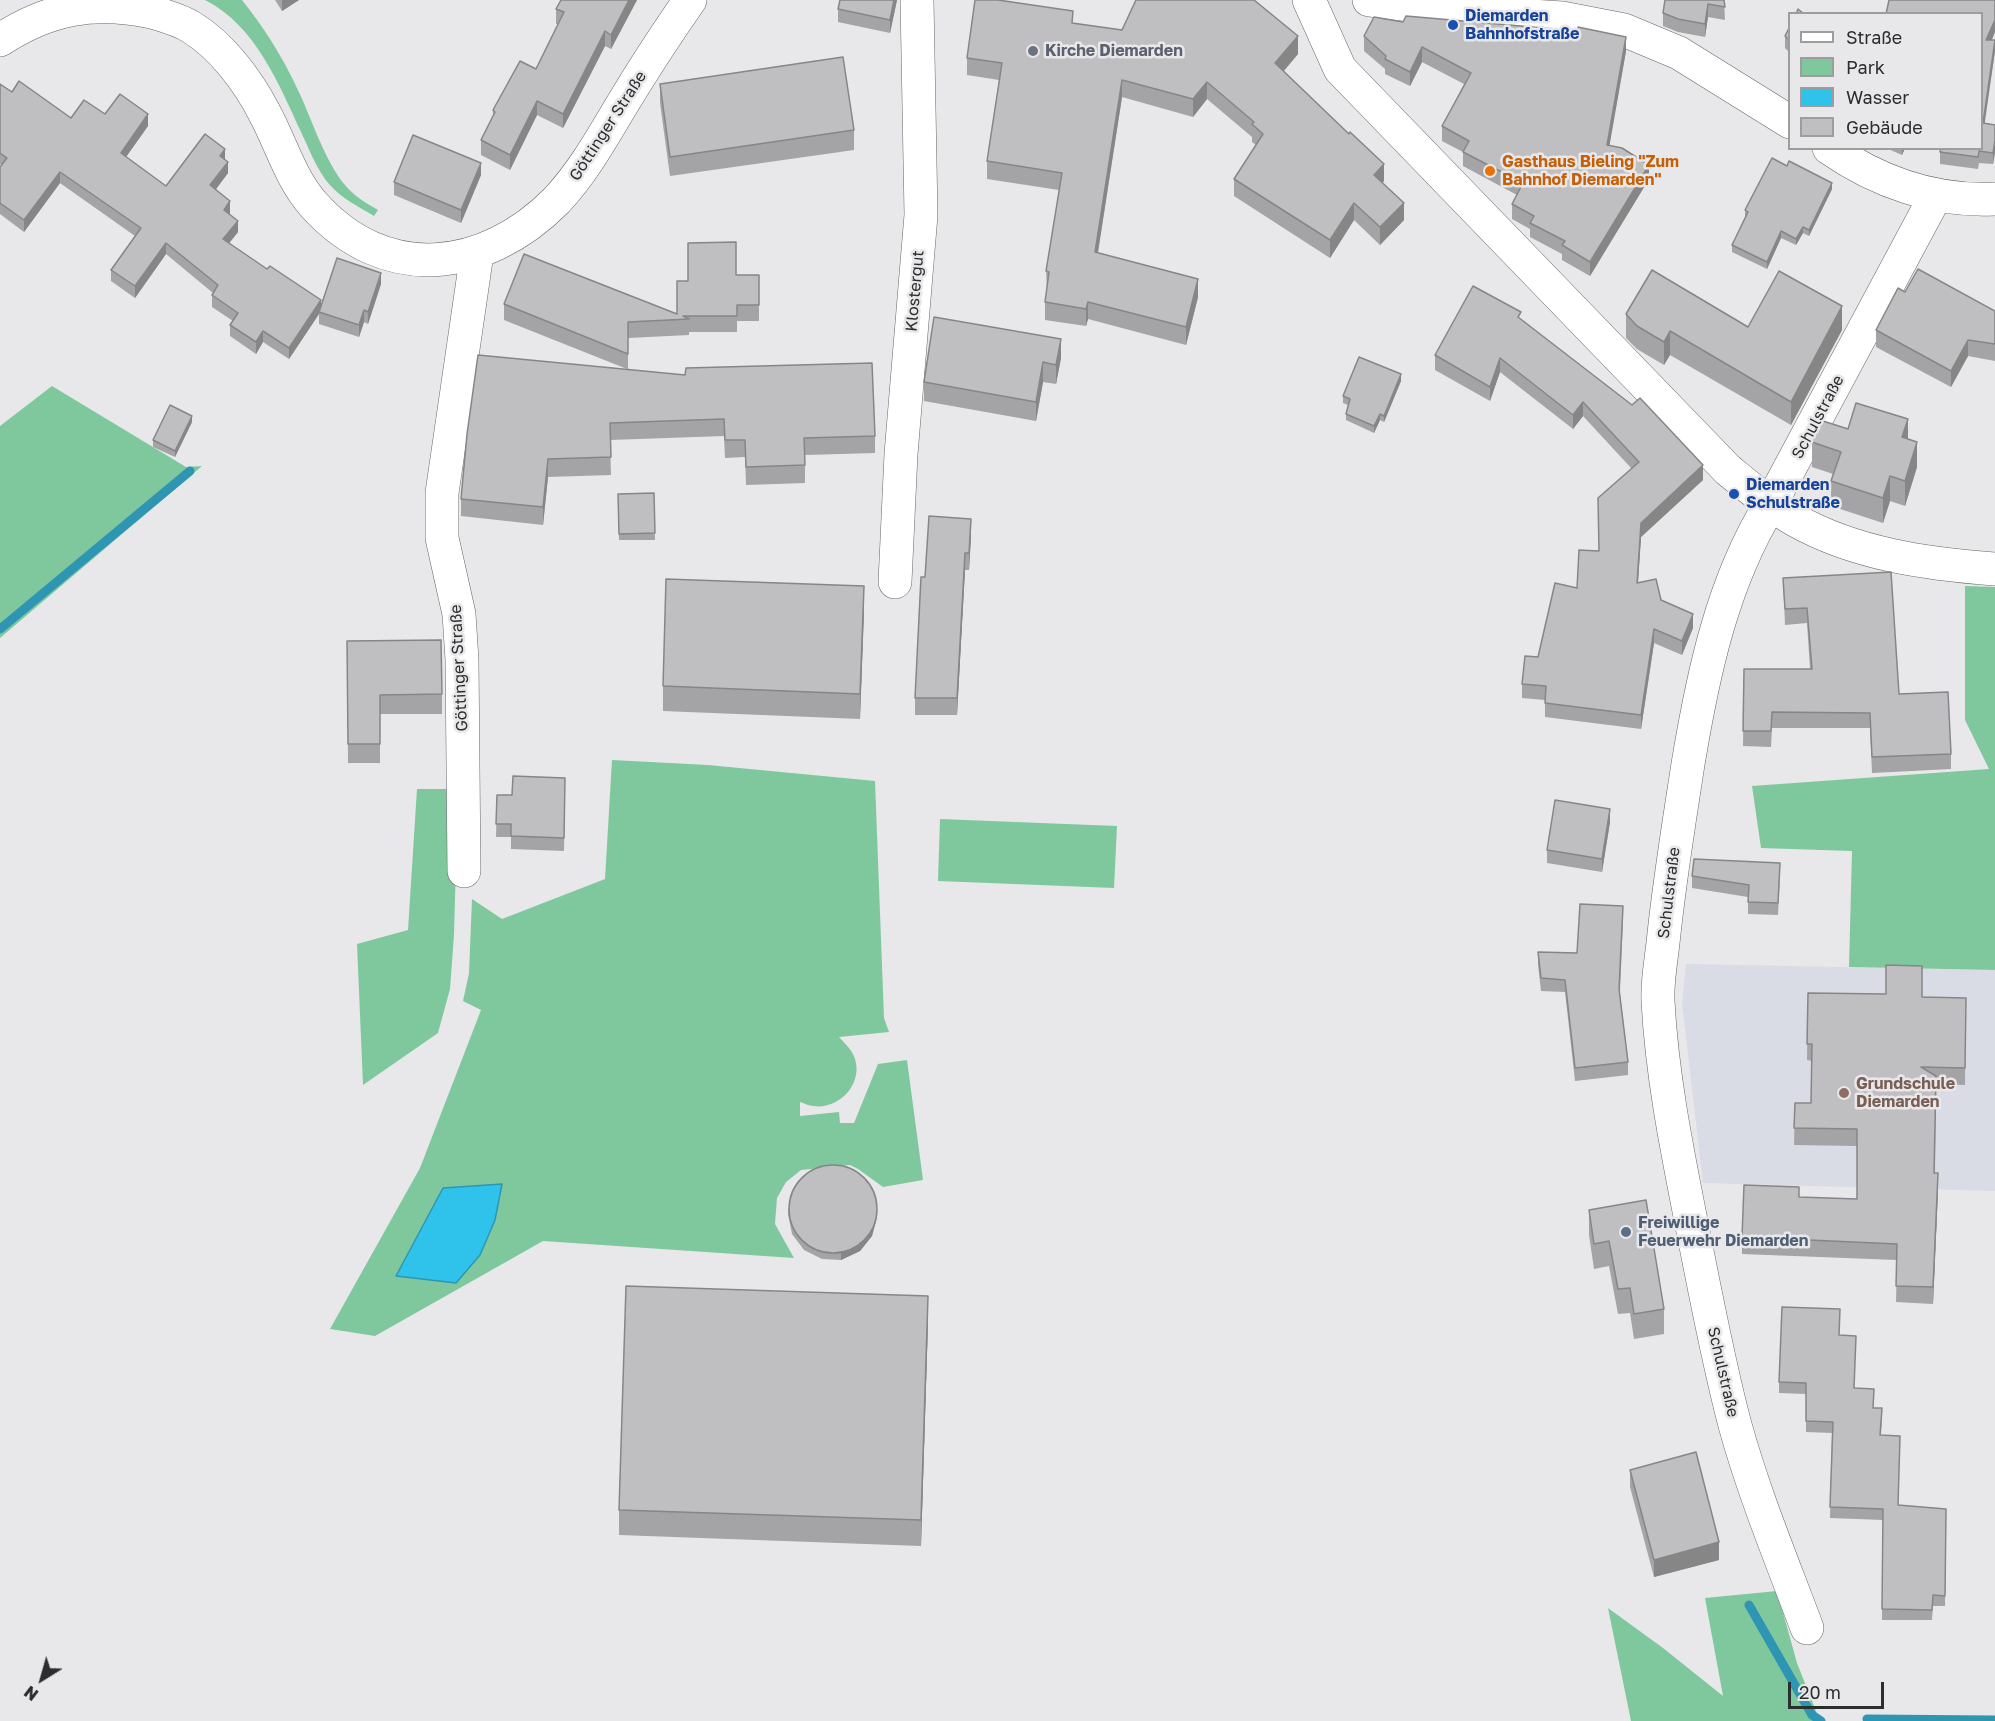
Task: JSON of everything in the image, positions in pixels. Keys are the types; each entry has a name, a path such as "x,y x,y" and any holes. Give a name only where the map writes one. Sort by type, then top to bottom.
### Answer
{"street":[{"name":"Göttinger Straße","path":"0,40 18,29 38,7 95,4 140,9 166,16 190,27 214,45 250,88 264,112 296,181 313,204 337,226 363,243 391,254 420,260 449,260 477,253 513,234 556,201 597,148 663,39 690,0"},
{"name":"Klostergut","path":"895,582 901,454 921,215 917,0"},
{"path":"1309,0 1340,69 1728,470 1770,505 1820,532 1877,551 1951,566 1995,569"},
{"path":"1369,0 1454,11 1562,18 1624,30 1679,52 1788,121"},
{"path":"1832,150 1875,176 1911,189 1964,199 1995,199"},
{"name":"Schulstraße","path":"1807,1628 1736,1426 1715,1339 1672,1128 1658,998 1664,927 1692,741 1715,634 1732,581 1754,531 1936,195"},
{"name":"Göttinger Straße","path":"464,871 462,660 459,614 442,538 442,493 477,253"}],"shaded area":[{"name":"Grundschule Diemarden","path":"1686,964 1995,970 1995,1191 1703,1183 1682,1003"}],"green space":[{"path":"205,0 242,0 250,10 285,64 331,164 352,193 378,210 374,216 345,198 329,184 317,166 264,57 238,24"},
{"path":"52,386 186,467 202,466 0,638 0,426"},
{"path":"1965,586 1995,587 1995,970 1849,967 1852,851 1761,848 1752,786 1989,769 1965,720"},
{"path":"612,760 708,765 875,781 884,1018 889,1032 839,1037 850,1049 855,1059 857,1068 852,1086 847,1093 832,1104 810,1106 800,1102 800,1116 839,1112 840,1123 854,1123 878,1064 907,1060 923,1180 883,1187 850,1165 801,1170 786,1182 777,1198 775,1224 794,1258 543,1241 375,1336 330,1329 420,1168 481,1010 463,1001 469,973 472,899 502,919 605,879"},
{"path":"417,789 458,789 454,935 450,989 438,1033 363,1085 357,944 408,930"},
{"path":"940,819 1117,826 1114,888 938,881"},
{"path":"1777,1591 1797,1663 1820,1721 1631,1721 1608,1608 1723,1696 1705,1598"}],"water":[{"path":"502,1184 495,1220 480,1255 456,1283 396,1276 443,1188"}],"building":[{"path":"561,0 629,0 611,35 605,31 563,114 537,101 510,155 481,140 495,112 493,110 520,61 536,69 564,12 556,9"},
{"path":"840,0 894,0 890,20 838,9"},
{"path":"975,0 998,0 1073,11 1072,23 1122,30 1136,0 1254,0 1298,36 1275,63 1384,164 1374,175 1404,203 1380,227 1354,203 1330,240 1234,179 1263,134 1252,124 1254,122 1207,82 1193,99 1122,80 1095,252 1198,279 1186,327 1088,302 1086,309 1045,302 1049,272 1046,271 1062,173 987,161 1002,63 967,58"},
{"path":"1665,0 1724,0 1725,7 1708,4 1705,24 1678,19 1663,13"},
{"path":"1889,0 1995,0 1995,20 1986,40 1995,40 1983,123 1983,12 1886,12"},
{"path":"1406,16 1578,31 1578,27 1626,37 1607,145 1622,148 1649,165 1590,262 1562,245 1565,241 1530,223 1534,216 1512,204 1523,183 1463,152 1469,141 1442,126 1471,73 1422,47 1410,72 1385,59 1386,56 1364,36 1374,17 1403,22"},
{"path":"843,57 854,130 670,157 660,84"},
{"path":"19,81 71,118 84,100 105,114 120,94 148,114 121,153 166,186 205,134 225,149 220,156 228,162 210,185 230,201 224,210 238,221 223,239 267,269 270,266 321,300 289,348 263,331 256,342 230,325 238,313 212,295 218,285 166,243 135,286 111,270 141,228 60,172 24,220 0,203 0,167 7,158 0,153 0,84 12,92"},
{"path":"1983,123 1995,125 1993,153 1979,151 1978,157 1940,152 1940,150 1983,150"},
{"path":"413,135 481,163 461,210 394,182"},
{"path":"1772,158 1787,166 1789,161 1832,183 1809,230 1803,227 1796,239 1781,231 1767,262 1732,245 1748,212 1745,210"},
{"path":"736,242 736,275 759,275 759,305 737,305 737,316 683,316 689,319 628,322 628,354 504,304 524,254 677,314 677,281 688,281 688,243"},
{"path":"337,258 381,273 368,312 364,310 359,325 319,312"},
{"path":"1918,269 1995,311 1995,344 1968,340 1951,371 1876,330 1898,288 1905,292"},
{"path":"1652,270 1748,327 1779,271 1842,306 1791,402 1670,331 1664,342 1637,326 1626,314"},
{"path":"1473,286 1521,312 1518,317 1632,405 1640,398 1703,465 1641,523 1637,583 1656,579 1661,600 1693,614 1682,641 1654,629 1641,715 1545,703 1546,686 1522,684 1525,656 1538,657 1555,583 1577,588 1579,550 1599,551 1598,498 1639,462 1583,402 1573,415 1500,358 1490,387 1435,355"},
{"path":"934,317 1061,339 1056,365 1043,362 1036,402 924,382"},
{"path":"478,355 685,375 686,368 872,363 875,436 804,438 805,465 746,467 745,440 725,440 724,419 610,423 611,457 548,459 543,507 461,499"},
{"path":"1359,357 1401,374 1384,416 1380,414 1374,426 1346,414 1350,399 1343,396"},
{"path":"1856,403 1908,419 1902,437 1917,442 1905,481 1890,476 1883,498 1831,481 1841,452 1812,442 1823,421 1848,429"},
{"path":"170,405 192,416 175,451 153,440"},
{"path":"654,493 655,533 619,534 618,494"},
{"path":"929,516 971,519 969,553 965,553 957,698 915,698 921,577 925,577"},
{"path":"1891,572 1899,694 1948,692 1951,754 1872,757 1870,713 1772,712 1771,731 1743,731 1744,669 1812,669 1807,608 1785,609 1783,578"},
{"path":"666,579 864,586 860,694 663,686"},
{"path":"441,640 442,694 380,695 380,744 348,744 347,641"},
{"path":"513,776 565,778 564,838 511,836 511,824 496,824 497,795 512,795"},
{"path":"1555,800 1610,809 1602,859 1547,850"},
{"path":"1694,859 1780,863 1778,903 1748,902 1749,885 1692,876"},
{"path":"1580,904 1623,906 1619,989 1628,1062 1575,1068 1565,980 1541,978 1538,952 1577,953"},
{"path":"1886,965 1922,966 1922,997 1966,998 1965,1068 1921,1067 1936,1076 1934,1173 1938,1173 1933,1287 1896,1286 1897,1244 1742,1237 1744,1185 1799,1187 1799,1197 1857,1199 1857,1129 1794,1128 1795,1103 1811,1103 1812,1044 1807,1044 1808,993 1886,994"},
{"path":"833,1165 850,1169 864,1178 873,1192 877,1209 873,1226 864,1240 850,1249 833,1253 816,1249 802,1240 793,1226 789,1209 793,1192 802,1178 816,1169"},
{"path":"1646,1200 1664,1309 1634,1314 1630,1288 1618,1289 1609,1241 1594,1244 1589,1210"},
{"path":"626,1286 928,1296 921,1520 619,1510"},
{"path":"1782,1307 1840,1309 1839,1335 1856,1336 1854,1388 1874,1389 1873,1408 1882,1408 1880,1435 1900,1436 1898,1505 1946,1509 1945,1596 1933,1595 1932,1610 1882,1609 1883,1509 1830,1507 1833,1422 1806,1421 1806,1383 1779,1382"},
{"path":"1696,1452 1719,1542 1654,1560 1630,1470"}],"waterway":[{"path":"0,629 190,471"},
{"path":"1749,1605 1812,1715 1821,1721"},
{"path":"1867,1719 1995,1720"}],"place":[{"name":"Diemarden Bahnhofstraße","path":"1453,25"},
{"name":"Kirche Diemarden","path":"1033,51"},
{"name":"Gasthaus Bieling \"Zum Bahnhof Diemarden\"","path":"1490,171"},
{"name":"Diemarden Schulstraße","path":"1734,494"},
{"name":"Grundschule Diemarden","path":"1844,1093"},
{"name":"Freiwillige Feuerwehr Diemarden","path":"1626,1232"}]}
